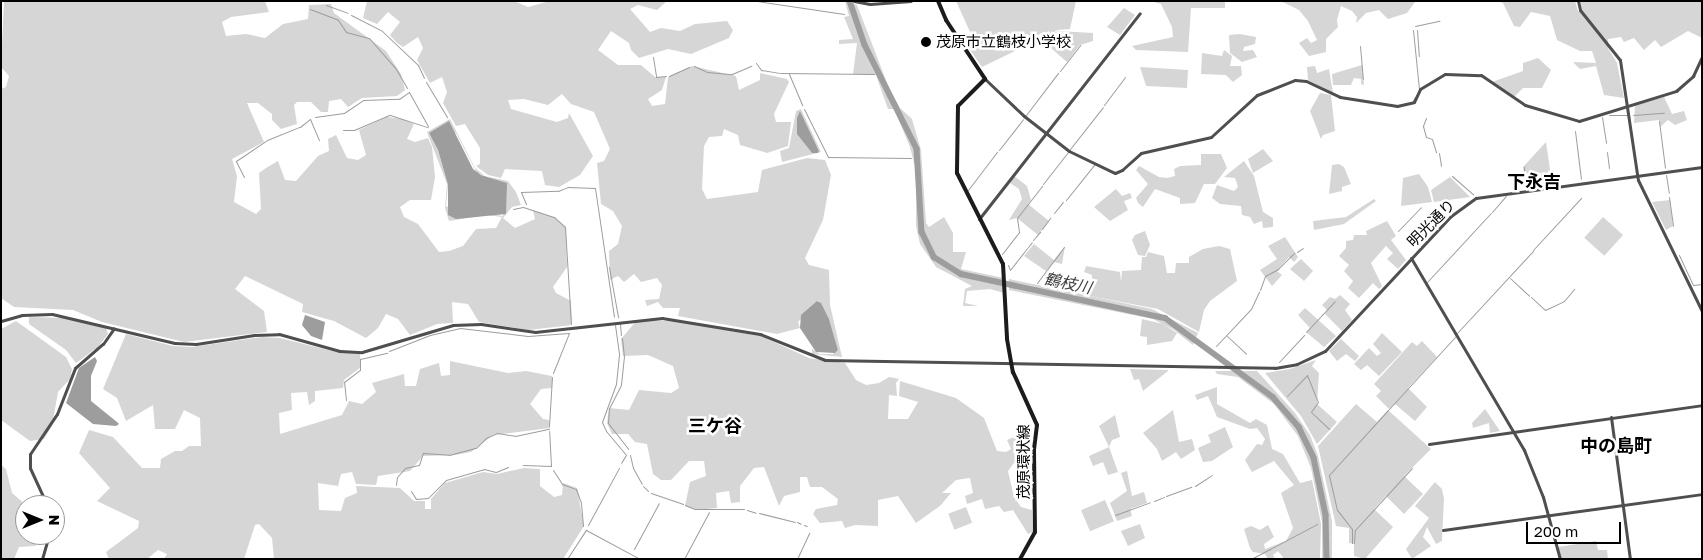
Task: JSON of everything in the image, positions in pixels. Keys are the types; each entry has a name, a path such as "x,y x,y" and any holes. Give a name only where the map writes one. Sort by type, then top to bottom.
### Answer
{"main road":[{"path":"938,1 943,15 985,79 964,97 956,117 957,173 979,220"},
{"name":"茂原環状線","path":"979,220 1003,264 1006,277 1007,339 1011,364 1018,388 1037,425 1034,456 1035,532 1020,559"}],"street":[{"path":"855,2 911,1"},
{"path":"1578,1 1580,10 1616,51 1624,70 1638,175 1702,311"},
{"path":"979,220 1140,13"},
{"path":"985,79 1069,151 1115,173 1122,170 1141,153 1211,137 1257,95 1295,80 1306,81 1340,97 1397,106 1414,102 1420,89 1433,79 1445,74 1481,75 1525,105 1578,121 1676,91 1693,76 1702,57"},
{"name":"明光通り","path":"1,321 22,315 52,314 185,344 254,334 279,334 340,351 362,352 453,325 481,324 535,332 662,318 760,334 813,358 825,360 1222,368 1288,366 1325,351 1458,209 1476,198 1702,167"},
{"path":"1412,258 1514,431 1539,487 1560,559"},
{"path":"42,495 30,468 30,454 57,414 75,368 103,344 114,328"},
{"path":"1429,444 1702,405"},
{"path":"1611,417 1630,559"},
{"path":"1443,530 1702,494"},
{"path":"42,559 46,545"}],"shaded area":[{"path":"4,1 265,1 269,12 231,17 222,22 226,36 246,34 265,38 283,24 308,19 309,5 331,4 334,13 386,51 401,74 405,90 397,96 362,98 348,107 341,99 329,101 328,112 321,112 311,102 297,102 294,105 297,124 281,129 272,120 272,114 258,103 247,103 264,142 232,159 237,176 234,202 256,214 261,209 259,173 266,168 278,161 285,180 296,181 318,156 329,151 328,139 336,135 347,158 358,160 366,155 359,130 387,117 403,119 414,124 407,139 415,142 428,138 432,147 435,177 431,200 410,200 400,207 404,217 418,224 439,252 463,246 476,229 496,228 502,217 487,215 449,221 445,208 447,184 427,132 450,119 475,168 484,176 477,173 456,133 429,133 438,150 448,185 446,206 469,217 491,214 503,216 506,183 487,176 508,181 516,192 521,205 512,207 503,218 515,228 535,219 533,210 556,218 566,227 567,267 553,287 556,293 571,301 572,325 529,330 479,322 468,304 452,302 453,323 437,324 410,335 398,319 386,314 378,328 366,338 334,321 302,312 303,304 245,276 235,289 264,311 267,332 184,342 102,322 73,310 14,307 1,298 1,89 6,87 9,76 1,67"},
{"path":"367,1 514,1 528,7 550,1 667,1 657,10 638,5 630,9 650,32 661,28 680,31 695,24 727,21 733,30 729,38 691,54 668,49 639,58 631,50 629,43 611,31 598,50 618,65 641,65 655,77 666,77 662,90 648,99 652,106 665,104 668,77 692,66 736,76 739,90 760,80 760,73 787,79 789,82 774,114 776,122 791,122 788,146 767,153 740,145 738,135 724,129 722,136 709,137 704,146 702,189 707,199 758,192 762,170 807,158 825,160 831,175 823,220 805,258 809,265 829,270 830,305 842,357 812,354 812,349 820,354 833,354 838,350 829,319 819,301 798,322 800,328 777,334 678,316 680,308 663,308 658,302 647,306 645,300 659,299 662,285 657,278 641,282 634,274 624,282 618,276 610,280 609,251 618,244 622,226 613,211 601,204 597,163 604,161 610,149 594,112 571,104 562,94 548,105 524,99 508,100 511,109 557,122 568,118 569,113 593,156 580,175 559,187 545,185 542,171 505,169 501,178 488,175 476,166 480,164 480,148 465,124 456,126 443,103 447,92 442,77 430,83 417,60 423,48 418,37 403,47 397,43 390,35 400,22 388,12 377,24 363,18"},
{"path":"845,1 857,5 889,88 900,108 912,119 921,150 926,223 929,227 944,217 953,233 953,252 966,252 961,269 1004,278 1004,293 990,289 967,291 965,303 978,306 963,306 965,289 972,286 936,267 920,244 916,226 916,171 910,147 894,109 888,109 876,75 853,74 857,43 839,44 839,40 853,39 844,17 849,16"},
{"path":"956,1 1076,1 1070,29 1058,30 982,67 963,40 971,34"},
{"path":"1150,1 1225,1 1225,8 1191,8 1188,52 1136,50 1132,46 1173,37 1172,27 1161,4"},
{"path":"1281,1 1415,2 1407,13 1388,19 1379,10 1366,13 1356,23 1357,17 1352,11 1341,6 1337,20 1338,27 1326,39 1326,52 1309,56 1299,43 1307,38 1311,43 1317,40 1308,21 1299,10"},
{"path":"1497,1 1575,1 1578,11 1582,11 1579,1 1702,1 1702,38 1688,31 1661,47 1655,40 1644,50 1634,38 1624,42 1621,37 1608,39 1608,48 1617,63 1624,98 1604,95 1596,66 1580,69 1573,62 1596,63 1592,51 1580,51 1557,40 1550,16 1531,12 1520,27 1514,26 1503,3"},
{"path":"1124,8 1135,15 1120,35 1107,27"},
{"path":"1058,31 1093,33 1093,41 1080,45 1067,62 1052,49 1052,34"},
{"path":"1240,34 1256,37 1255,44 1244,47 1243,51 1253,50 1257,57 1242,62 1230,53 1229,35"},
{"path":"1224,50 1232,56 1230,66 1241,66 1242,75 1233,82 1226,75 1201,74 1202,53 1222,56"},
{"path":"1538,58 1551,70 1542,88 1523,88 1513,98 1492,82 1523,71 1523,63"},
{"path":"1362,65 1364,85 1361,84 1361,79 1354,78 1351,85 1333,85 1332,74"},
{"path":"1315,66 1317,73 1329,69 1333,93 1308,81 1307,67"},
{"path":"1140,67 1188,70 1187,88 1146,86"},
{"path":"1320,93 1331,95 1335,131 1323,135 1321,139 1310,111"},
{"path":"1664,97 1672,114 1684,111 1687,120 1675,125 1668,120 1660,127 1659,120 1634,123 1635,105"},
{"path":"801,109 821,152 818,153 819,151 800,111 799,136 812,153 817,153 782,162 780,151 789,148 796,111"},
{"path":"800,111 819,151 818,153 812,153 797,134 797,118"},
{"path":"449,121 473,169 481,175 507,183 506,214 456,219 448,215 448,185 438,150 429,133"},
{"path":"1546,142 1551,176 1525,180 1523,167"},
{"path":"1263,149 1273,161 1253,173 1248,159"},
{"path":"1201,154 1221,154 1227,168 1215,184 1204,184 1195,203 1180,204 1180,198 1155,189 1143,207 1138,203 1136,198 1148,184 1136,170 1139,166 1159,177 1167,178 1175,176 1174,169 1180,166 1201,165"},
{"path":"1244,161 1254,176 1263,212 1273,218 1273,227 1263,228 1262,221 1254,224 1250,217 1242,215 1241,206 1220,204 1212,198 1217,185 1234,191 1238,187 1235,178 1224,177"},
{"path":"1339,164 1344,167 1351,184 1342,187 1342,191 1329,194 1332,165"},
{"path":"1419,174 1428,187 1432,202 1401,206 1403,178"},
{"path":"1014,176 1027,186 1031,200 1028,204 1049,221 1038,235 1017,218 1009,220 1022,199 1019,189 1010,183"},
{"path":"1450,177 1470,197 1434,202 1431,190"},
{"path":"1116,189 1122,196 1130,193 1132,198 1124,201 1128,210 1110,221 1094,207"},
{"path":"1374,199 1376,201 1344,224 1314,230 1313,221 1346,217"},
{"path":"1670,200 1673,226 1666,230 1652,202"},
{"path":"1603,217 1623,235 1604,256 1584,238"},
{"path":"1387,221 1396,236 1391,240 1406,260 1398,269 1387,259 1393,253 1386,246 1371,263 1382,286 1379,289 1373,283 1359,298 1348,288 1353,281 1344,271 1349,265 1339,256 1346,248 1346,241 1353,240 1354,235 1367,235 1366,231"},
{"path":"1145,231 1150,245 1145,256 1138,255 1132,240 1135,235"},
{"path":"1285,237 1298,257 1294,262 1289,257 1277,271 1282,275 1272,286 1260,270 1277,259 1268,246"},
{"path":"1034,244 1054,260 1065,246 1062,264 1054,262 1046,271 1024,256"},
{"path":"1219,246 1230,249 1237,281 1210,301 1204,310 1199,332 1158,309 1064,291 1069,285 1070,288 1091,293 1092,275 1084,272 1086,266 1120,272 1121,282 1122,271 1141,270 1142,257 1146,257 1148,252 1164,256 1167,273 1175,273 1176,263 1189,263 1189,257 1203,249"},
{"path":"1301,259 1313,271 1304,281 1290,269"},
{"path":"1009,279 1152,309 1198,333 1196,338 1154,313 1009,283"},
{"path":"1009,285 1155,316 1195,340 1193,345 1174,330 1153,319 1009,290"},
{"path":"1340,295 1350,304 1345,310 1352,320 1342,331 1325,314 1327,310 1322,305 1330,297 1335,299"},
{"path":"817,301 821,303 829,319 838,350 835,353 816,352 800,328 801,315"},
{"path":"1305,308 1336,336 1324,347 1306,332 1310,328 1298,315"},
{"path":"305,315 325,322 322,340 311,336 302,325"},
{"path":"29,317 66,318 106,328 108,334 98,347 76,363 66,350 29,324"},
{"path":"1142,319 1163,324 1177,333 1172,341 1147,345 1147,337 1140,336"},
{"path":"637,320 674,321 761,336 809,358 845,363 856,380 866,385 879,383 889,377 899,379 896,383 897,396 889,395 888,419 908,419 918,402 899,396 900,381 956,398 984,418 997,451 1006,452 1011,449 1007,440 1023,433 1032,450 1019,456 1008,471 1014,497 1021,507 1032,510 1033,532 1028,534 1013,510 1004,512 999,506 985,509 982,499 967,504 965,496 973,493 970,478 956,480 942,493 951,493 940,506 916,523 898,496 878,500 878,526 855,525 845,528 842,521 820,523 813,514 816,509 837,505 838,499 822,487 810,487 807,477 800,477 800,492 784,496 779,506 764,467 754,468 740,486 740,502 731,503 729,491 716,493 717,508 695,510 685,506 690,482 706,476 704,461 689,461 671,480 661,480 653,474 647,444 635,442 628,434 612,434 607,423 609,408 629,410 639,390 671,393 679,388 673,366 648,355 623,356 621,339"},
{"path":"16,321 66,357 72,369 70,379 58,392 52,426 44,439 30,441 1,420 1,329"},
{"path":"1382,333 1402,352 1379,376 1367,365 1361,370 1354,364 1369,348 1377,356 1381,353 1373,344"},
{"path":"126,334 173,346 192,347 262,337 280,338 332,351 360,354 361,367 344,380 343,388 315,391 315,401 309,405 307,392 291,393 292,410 279,413 280,434 342,415 349,401 362,404 376,392 372,383 404,374 405,386 416,386 420,369 439,363 441,376 450,375 450,361 508,373 526,371 552,376 552,388 541,389 530,404 543,419 549,420 550,428 493,435 471,452 455,455 423,456 410,471 378,476 376,485 356,484 352,472 341,474 338,486 318,483 319,510 341,511 345,498 357,493 356,486 400,488 414,501 425,501 425,509 431,509 431,499 445,483 483,472 497,474 524,468 540,469 540,486 554,497 562,495 563,483 577,488 584,526 563,559 274,559 272,538 259,524 255,525 244,559 164,559 167,554 158,550 147,559 109,559 106,552 138,528 139,521 97,501 110,488 79,453 89,430 113,437 142,468 160,468 161,459 175,451 182,451 189,446 201,446 200,418 184,410 175,429 155,429 153,405 126,421 117,398 103,389"},
{"path":"1341,339 1359,356 1355,361 1346,354 1337,361 1329,351"},
{"path":"1422,341 1437,357 1408,388 1427,407 1415,421 1395,404 1389,409 1376,396 1381,391 1374,384 1412,342 1417,346"},
{"path":"95,357 97,361 91,376 91,401 119,424 116,426 93,424 66,403 79,368"},
{"path":"1316,360 1312,366 1319,373 1317,404 1337,422 1317,444 1301,416 1265,373 1290,369"},
{"path":"1130,369 1168,371 1143,391 1139,379 1134,380"},
{"path":"1215,371 1238,371 1278,402 1298,428 1313,457 1325,516 1326,559 1322,559 1322,522 1311,468 1298,436 1274,404 1238,377 1217,374"},
{"path":"1241,371 1257,371 1295,413 1310,435 1318,456 1332,521 1332,559 1328,559 1327,514 1315,460 1304,434 1280,401"},
{"path":"1217,387 1217,404 1250,423 1256,419 1267,425 1272,449 1283,454 1300,483 1312,480 1321,524 1320,559 1284,559 1278,551 1273,555 1275,559 1268,559 1265,554 1253,552 1250,548 1244,529 1251,526 1260,530 1268,525 1274,537 1264,544 1265,549 1286,541 1293,528 1281,493 1294,485 1274,461 1252,472 1245,460 1257,444 1262,445 1265,439 1257,428 1250,429 1217,417 1208,396 1197,400 1195,395"},
{"path":"1356,404 1377,422 1388,410 1431,449 1404,476 1423,494 1404,514 1386,496 1374,509 1393,527 1365,559 1354,556 1354,544 1349,543 1349,528 1336,526 1318,446"},
{"path":"1485,409 1500,431 1490,433 1489,423 1473,428 1472,423"},
{"path":"1173,410 1179,442 1192,439 1195,450 1181,459 1176,452 1162,461 1157,449 1143,433"},
{"path":"1115,415 1120,437 1112,440 1109,447 1099,426"},
{"path":"1225,427 1233,447 1212,461 1203,462 1198,448 1211,442 1208,435"},
{"path":"1109,447 1118,472 1108,475 1103,462 1093,466 1089,456"},
{"path":"1,465 6,469 12,493 15,496 15,545 36,545 19,547 14,559 1,559"},
{"path":"1127,471 1132,496 1144,492 1147,503 1130,509 1132,516 1117,521 1110,503 1127,491 1121,473"},
{"path":"1435,482 1442,489 1444,499 1442,541 1436,544 1427,527 1423,537 1431,546 1412,559 1406,549 1429,518 1415,506"},
{"path":"1105,500 1114,521 1090,531 1081,510"},
{"path":"966,507 972,523 954,530 948,514"},
{"path":"1140,524 1145,538 1128,546 1121,531"},
{"path":"1596,541 1598,550 1607,550 1608,559 1561,559 1558,547"}],"waterway":[{"path":"757,1 844,14"},
{"name":"鶴枝川","path":"850,1 865,45 917,149 922,232 934,257 961,274 1165,318 1273,397 1299,427 1314,458 1326,515 1327,559"},
{"path":"326,5 348,13"},
{"path":"310,9 338,20 346,32 369,38 396,69 407,88"},
{"path":"351,15 382,31 418,65 424,78"},
{"path":"1415,26 1439,21"},
{"path":"1413,30 1419,89"},
{"path":"1417,30 1419,56"},
{"path":"1060,71 1080,45"},
{"path":"1360,46 1363,79"},
{"path":"653,57 656,77 666,76"},
{"path":"756,63 761,70 781,73 874,74"},
{"path":"694,66 707,72 732,74 751,66"},
{"path":"669,76 689,67"},
{"path":"1026,115 1058,73"},
{"path":"789,74 802,105"},
{"path":"1104,105 1125,77"},
{"path":"426,82 447,117"},
{"path":"315,117 344,113 363,100 399,99 409,92 428,126"},
{"path":"1413,101 1415,97"},
{"path":"1070,149 1103,107"},
{"path":"804,109 828,157 911,158"},
{"path":"1633,115 1664,113"},
{"path":"343,130 354,130 390,115 428,127"},
{"path":"1609,115 1627,115"},
{"path":"1602,117 1606,143"},
{"path":"1426,118 1423,126 1426,137 1432,139 1436,152"},
{"path":"244,177 236,161 267,140 300,127 310,119 319,140"},
{"path":"999,150 1023,119"},
{"path":"1659,121 1665,168"},
{"path":"1575,131 1581,179"},
{"path":"968,190 997,152"},
{"path":"1043,184 1068,152"},
{"path":"1607,152 1609,168"},
{"path":"1439,153 1441,166"},
{"path":"1066,200 1094,165"},
{"path":"1524,167 1525,186"},
{"path":"1666,175 1669,193"},
{"path":"1452,176 1473,194"},
{"path":"1002,254 1019,232 1017,218 1042,186"},
{"path":"526,204 521,192 558,191 568,187 595,188 614,317"},
{"path":"1492,212 1506,196"},
{"path":"1669,197 1673,226"},
{"path":"1533,250 1581,198"},
{"path":"1054,213 1063,202"},
{"path":"513,209 523,207 554,217 565,227 571,324"},
{"path":"1398,231 1421,207"},
{"path":"1427,282 1491,213"},
{"path":"1042,229 1050,218"},
{"path":"1033,240 1040,232"},
{"path":"1028,247 1032,242"},
{"path":"1037,283 1064,247"},
{"path":"1008,265 1010,270 1027,248"},
{"path":"1297,252 1303,248"},
{"path":"1457,333 1533,251"},
{"path":"1260,290 1265,276 1278,269 1294,253"},
{"path":"1679,255 1693,285 1702,284"},
{"path":"609,267 618,317"},
{"path":"1510,278 1529,296"},
{"path":"1531,297 1545,310 1564,301 1574,289"},
{"path":"1216,346 1251,309 1259,292"},
{"path":"1306,332 1335,301"},
{"path":"620,324 621,335"},
{"path":"615,325 619,355 616,384 602,422 606,431 626,455 621,463"},
{"path":"389,351 430,335 460,328 528,336 569,333"},
{"path":"553,373 569,333"},
{"path":"1279,362 1304,335"},
{"path":"1227,336 1246,354"},
{"path":"1389,409 1455,337"},
{"path":"622,338 624,356 621,385 609,409 608,423 628,449"},
{"path":"346,400 344,382 360,370 360,359 387,353"},
{"path":"1287,396 1307,375 1318,402 1311,412 1329,429"},
{"path":"549,426 552,377"},
{"path":"1352,543 1352,529 1337,510 1329,475 1388,410"},
{"path":"396,485 397,477 405,468 419,465 423,453 449,455 476,448 486,438 497,433 515,436 549,429"},
{"path":"523,465 551,466 549,431"},
{"path":"630,455 633,468 642,484"},
{"path":"411,491 416,499 428,498 446,480 484,469 496,472 508,467"},
{"path":"588,525 619,468"},
{"path":"1354,543 1355,530 1412,468"},
{"path":"553,470 562,484 576,489 581,503 583,526"},
{"path":"1195,486 1212,475"},
{"path":"643,486 648,491"},
{"path":"1166,496 1191,487"},
{"path":"651,493 683,504"},
{"path":"1154,501 1164,497"},
{"path":"1115,515 1150,502"},
{"path":"634,549 659,503"},
{"path":"685,505 695,509 744,509"},
{"path":"747,510 756,513"},
{"path":"684,559 709,512"},
{"path":"759,513 795,522"},
{"path":"797,522 801,524"},
{"path":"1251,559 1317,524"},
{"path":"567,559 586,530 640,559"},
{"path":"797,559 809,533"}],"place":[{"name":"茂原市立鶴枝小学校","path":"926,42"}],"district":[{"name":"下永吉","path":"1534,181"},
{"name":"三ケ谷","path":"715,425"},
{"name":"中の島町","path":"1616,445"}]}
